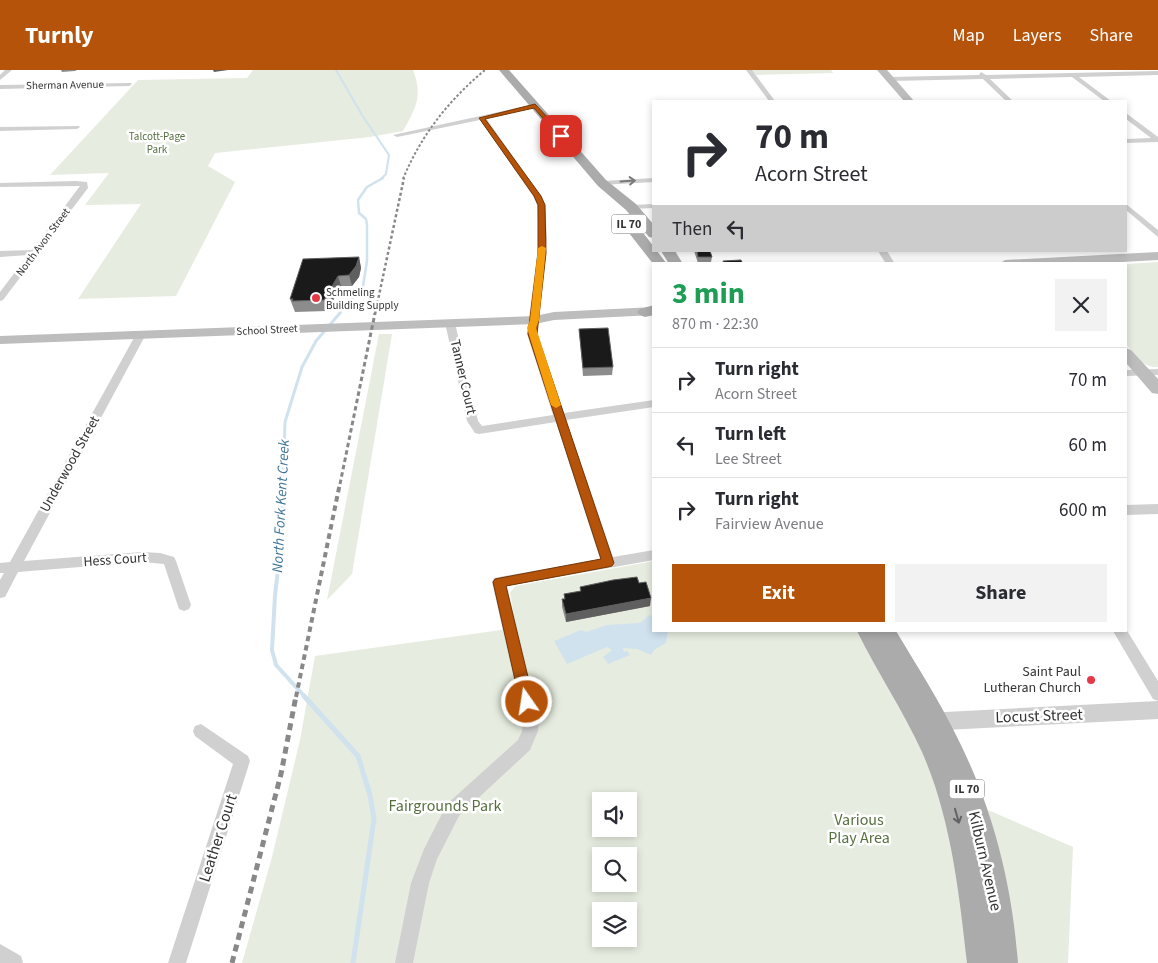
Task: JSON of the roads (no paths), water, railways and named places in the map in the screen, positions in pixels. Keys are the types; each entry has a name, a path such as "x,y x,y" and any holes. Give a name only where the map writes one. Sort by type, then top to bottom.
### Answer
{"main road":[{"name":"IL 70","path":"504,70 602,183 631,207 652,232"},
{"path":"882,70 908,100"},
{"name":"IL 70","path":"602,183 604,190 658,262"},
{"path":"1063,252 1104,258"},
{"path":"1021,262 1044,259 1158,256"},
{"name":"School Street","path":"0,340 535,320 552,322 652,315"},
{"path":"1127,353 1151,373 1158,389"},
{"name":"Kilburn Avenue","path":"869,632 956,761 974,807 991,873 1003,963"},
{"name":"Kilburn Avenue","path":"884,632 928,721 950,791 965,846 975,900 982,963"}],"street":[{"path":"0,78 9,70"},
{"path":"749,70 771,100"},
{"path":"977,70 1009,100"},
{"path":"890,79 984,77 1071,72 1158,73"},
{"path":"1071,72 1107,100"},
{"name":"Sherman Avenue","path":"0,87 129,84"},
{"path":"396,136 535,106"},
{"path":"1127,117 1158,140"},
{"path":"482,118 537,196 541,205 542,239 535,320 532,334 608,563"},
{"path":"0,129 77,127"},
{"path":"1127,141 1158,140"},
{"path":"602,183 652,180"},
{"name":"North Avon Street","path":"0,185 84,184 84,188 0,298"},
{"path":"631,207 652,206"},
{"path":"1127,207 1158,234"},
{"path":"0,254 36,252"},
{"name":"Tanner Court","path":"450,323 473,421 479,430 560,417"},
{"name":"Underwood Street","path":"0,593 7,568 140,336"},
{"path":"1127,373 1151,373"},
{"path":"560,417 652,403"},
{"path":"1127,510 1158,509"},
{"path":"404,963 420,883 430,855 453,810 524,745 530,731 531,719 500,582 652,555"},
{"name":"Hess Court","path":"7,568 142,557 160,558 169,561 184,605"},
{"path":"1121,632 1158,694"},
{"name":"Locust Street","path":"928,721 1158,710"},
{"name":"Leather Court","path":"177,963 242,761 201,731"},
{"path":"0,953 14,963"}],"water":[{"path":"650,615 652,616 652,632 668,632 666,643 654,650 651,655 637,649 623,648 624,652 627,651 630,655 608,664 603,657 612,650 607,647 567,664 554,641 581,630 586,632 607,625 640,623"}],"waterway":[{"name":"North Fork Kent Creek","path":"336,70 362,115 389,155 386,174 381,179"},
{"name":"North Fork Kent Creek","path":"339,314 363,286 367,261 367,225 366,219 359,213 358,200 367,187 383,178"},
{"name":"North Fork Kent Creek","path":"283,484 285,422 302,367 316,341 340,313"},
{"name":"North Fork Kent Creek","path":"283,483 280,554 275,595 272,650 276,665 305,697"},
{"name":"North Fork Kent Creek","path":"304,696 358,756 370,795 374,819 353,963"}],"railway":[{"path":"403,179 418,148 437,119 472,81 485,70"},
{"path":"375,314 404,178"},
{"path":"340,484 375,313"},
{"path":"296,697 340,483"},
{"path":"232,963 281,774 296,696"}],"place":[{"name":"Schmeling Building Supply","path":"316,298"},
{"name":"Saint Paul Lutheran Church","path":"1091,680"}],"park label":[{"name":"Talcott-Page Park","path":"157,142"},
{"name":"Fairgrounds Park","path":"445,806"},
{"name":"Various Play Area","path":"859,829"}]}
